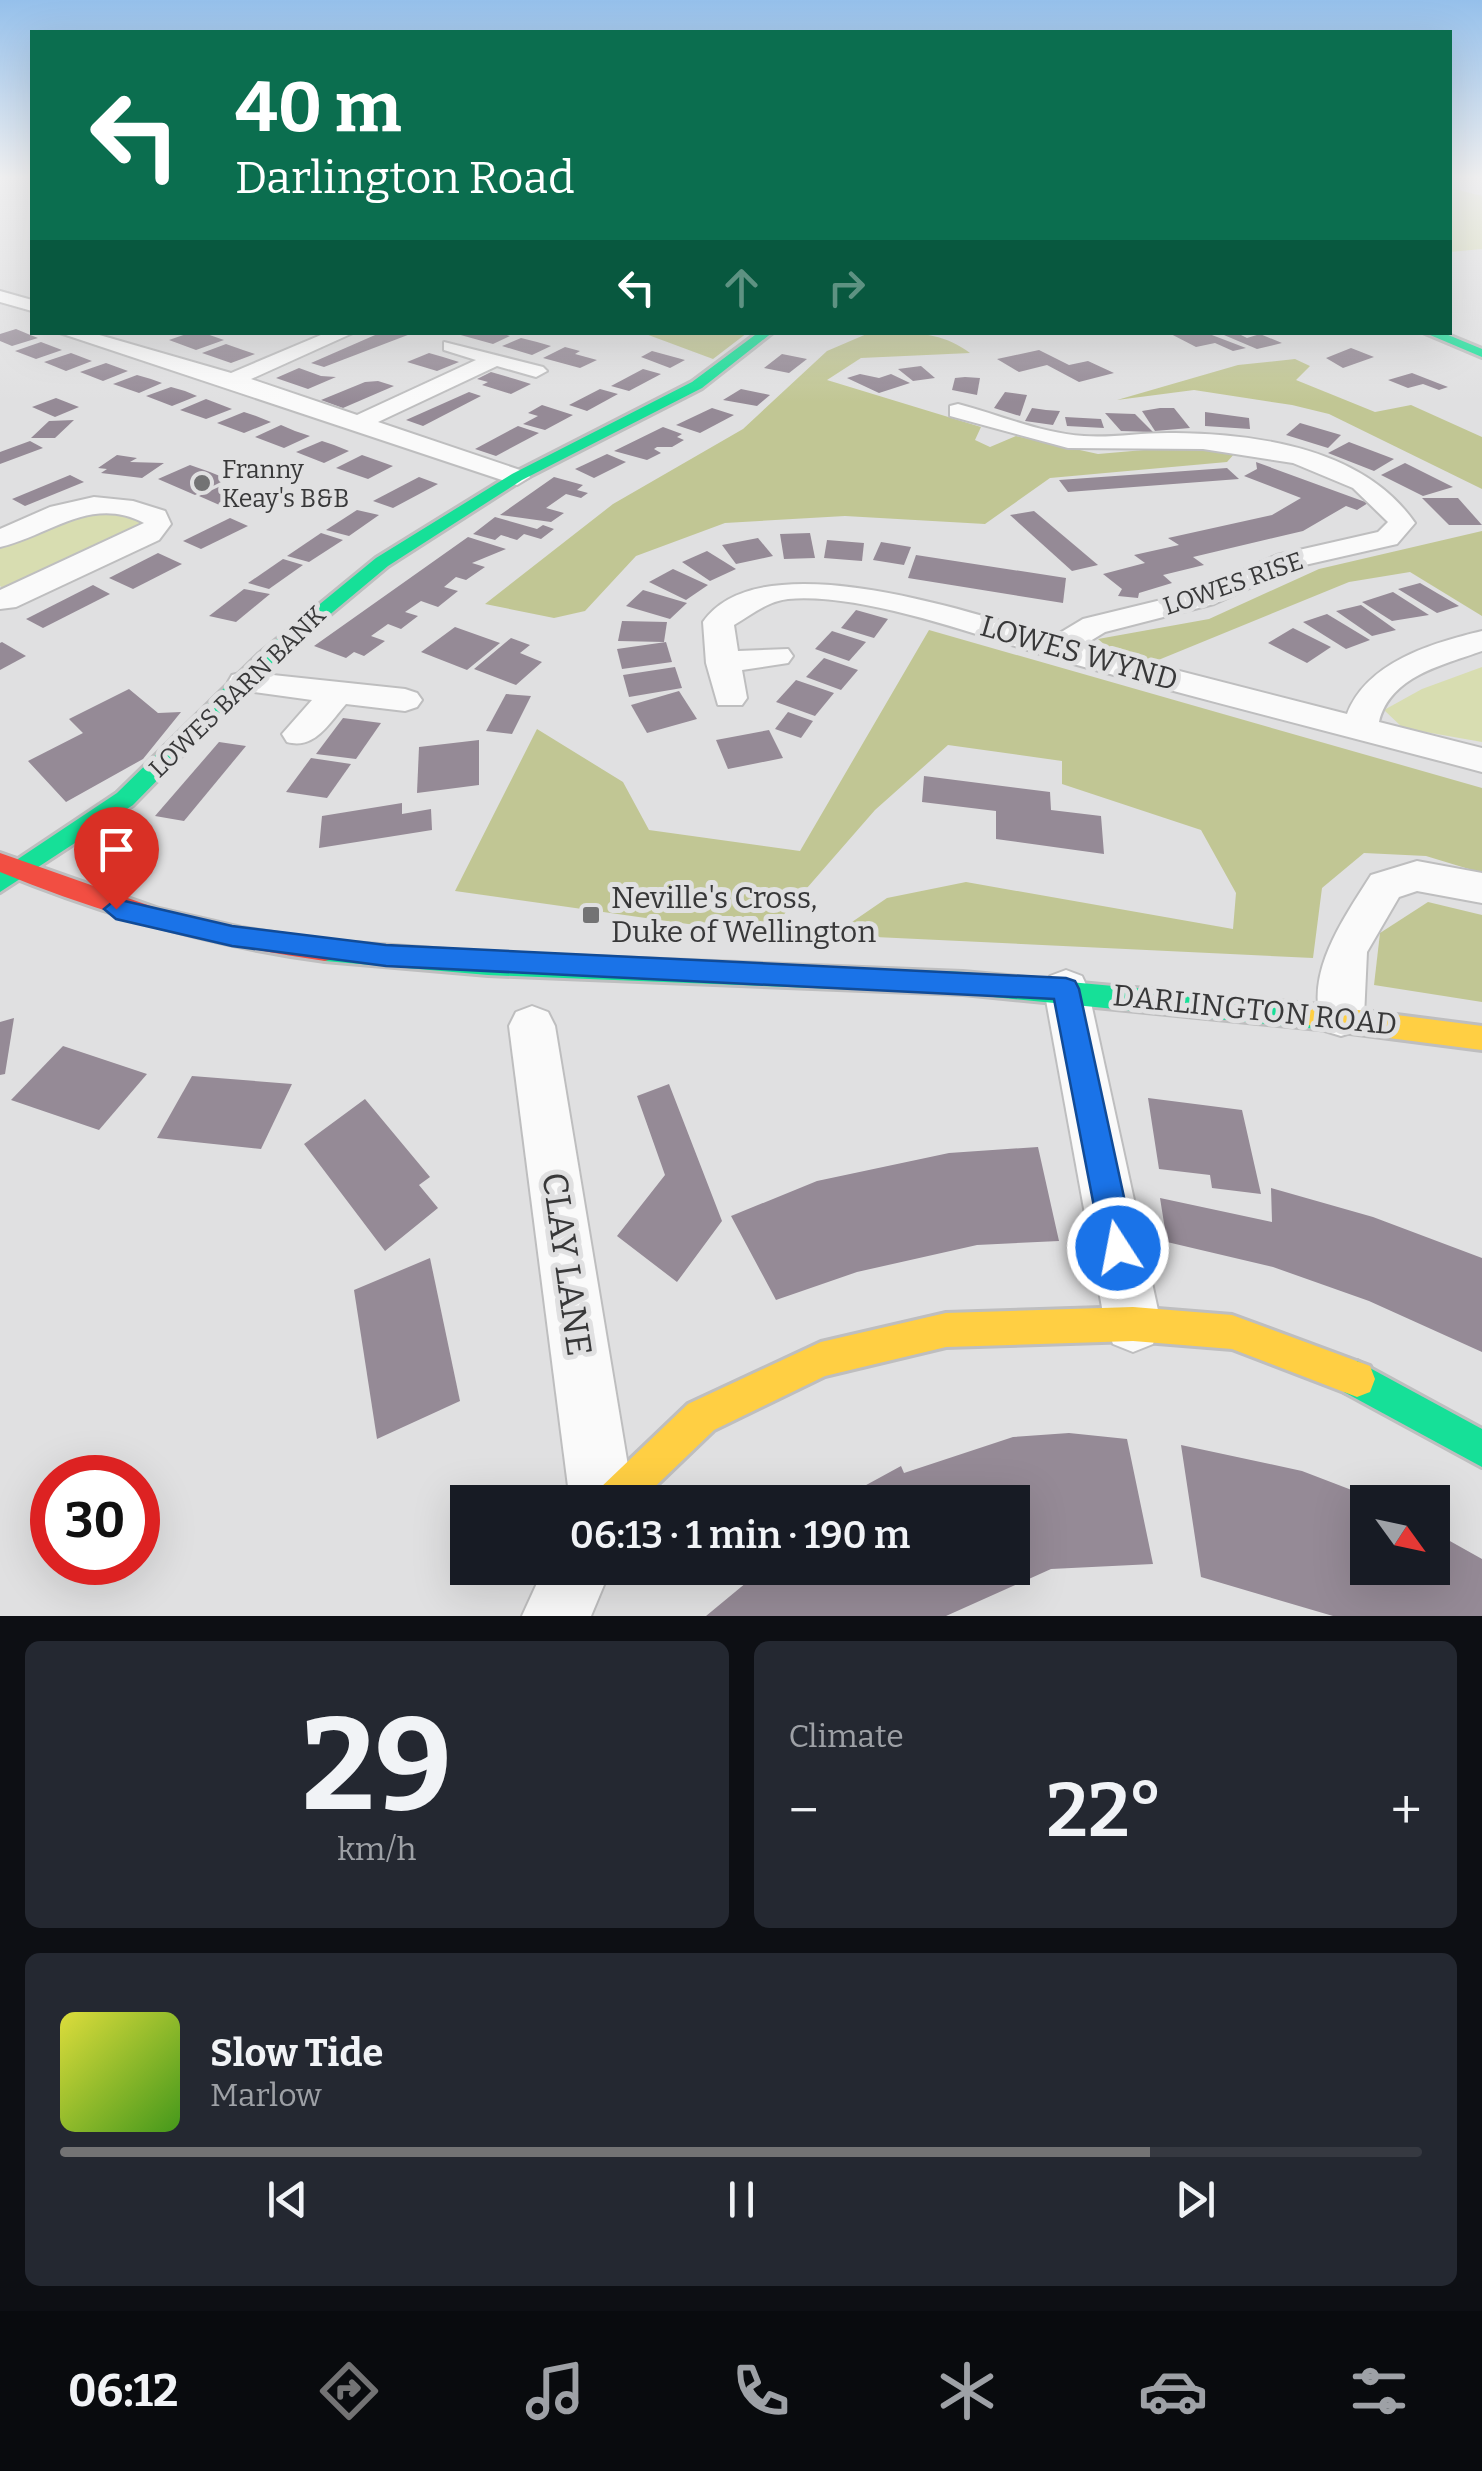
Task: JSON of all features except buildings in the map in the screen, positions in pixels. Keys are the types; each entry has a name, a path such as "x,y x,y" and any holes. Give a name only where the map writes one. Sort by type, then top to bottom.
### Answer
{"main road":[{"name":"LOWES BARN BANK","path":"6,872 126,799 327,604 382,562 517,478 660,408 763,335"},
{"path":"1437,335 1482,353"},
{"name":"DARLINGTON ROAD","path":"6,872 134,914 302,947 514,963 1066,989 1341,1017 1482,1038"},
{"path":"630,1485 701,1417 821,1359 946,1330 1133,1324 1232,1332 1340,1369 1482,1449"}],"street":[{"path":"83,335 232,380 517,478"},
{"path":"232,380 339,335"},
{"path":"451,346 536,371"},
{"path":"358,423 494,359"},
{"name":"LOWES RISE","path":"958,411 994,430 1082,443 1172,440 1267,449 1335,470 1370,488 1392,504 1402,522 1387,538 1287,561 1204,598 1094,625 1060,647"},
{"path":"0,540 100,502 122,502 156,517 158,524 149,534 5,601 0,598"},
{"name":"LOWES WYND","path":"730,698 718,622 766,594 792,590 949,616 1482,760"},
{"path":"1360,730 1372,692 1389,678 1482,640"},
{"path":"722,663 777,656"},
{"path":"244,682 404,700"},
{"path":"299,734 337,692"},
{"path":"1341,1017 1346,950 1385,886 1418,876 1482,888"},
{"path":"1066,989 1133,1324"},
{"name":"CLAY LANE","path":"532,1026 600,1485"},
{"path":"556,1616 570,1585"}],"green space":[{"path":"648,335 744,335 713,359"},
{"path":"864,335 926,335 958,345 970,353 861,358 827,380 981,427 975,440 990,447 1016,436 1098,454 1167,448 1235,453 1227,462 1050,478 985,524 845,516 725,523 636,556 585,611 554,618 485,604 613,504 743,429 827,351"},
{"path":"1295,359 1310,366 1296,380 1375,412 1411,405 1482,437 1482,489 1329,414 1194,390 1117,400 1238,365"},
{"path":"96,507 144,519 143,530 6,590 0,586 0,547"},
{"path":"1482,531 1482,616 1410,572 1349,582 1151,663 1118,656 1098,639 1209,619 1319,569"},
{"path":"929,630 1482,788 1482,873 1426,856 1364,853 1322,888 1313,958 833,935 887,898 966,882 1233,929 1236,893 1201,830 1062,784 1062,761 948,745 875,810 766,935 455,891 537,729 623,782 649,830 800,851"},
{"path":"1482,667 1482,742 1403,728 1384,710 1422,689"},
{"path":"1428,902 1482,915 1482,1002 1374,985 1380,933"}],"traffic: fast":[{"path":"0,883 125,799 266,658 382,562 517,477 697,385 763,335"},
{"path":"1437,335 1482,353"},
{"path":"325,951 488,964 963,983 1319,1017"},
{"path":"1357,1379 1482,1449"}],"traffic: slow":[{"path":"1319,1017 1482,1038"},
{"path":"630,1485 701,1417 821,1359 946,1330 1133,1324 1232,1332 1357,1379"}],"traffic: jam":[{"path":"0,862 159,919 241,938 325,951"}],"place":[{"name":"Franny Keay's B&B","path":"202,483"},
{"name":"Neville's Cross, Duke of Wellington","path":"591,915"}],"route":[{"path":"116,909 232,936 386,955 1066,989 1118,1248"}]}
